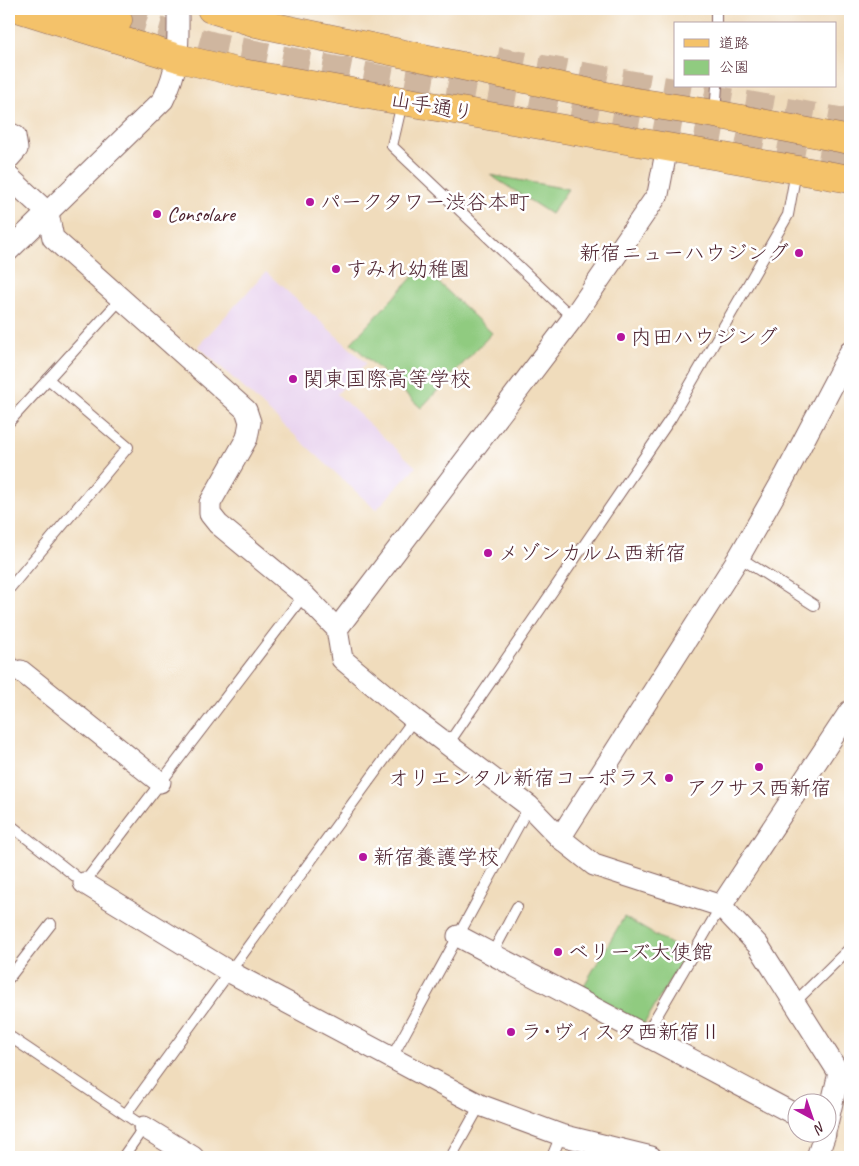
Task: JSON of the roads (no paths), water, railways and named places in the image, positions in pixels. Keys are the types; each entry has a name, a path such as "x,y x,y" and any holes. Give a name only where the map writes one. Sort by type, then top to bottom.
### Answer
{"main road":[{"name":"山手通り","path":"20,9 178,58 242,73 850,179"},
{"path":"83,9 118,20"},
{"name":"山手通り","path":"211,9 256,23 630,101 715,114 850,140"}],"street":[{"path":"9,250 163,100 172,80 178,58 178,9"},
{"path":"9,134 16,136 17,149 9,158"},
{"path":"337,629 573,318 658,194 667,147"},
{"path":"9,177 48,213 53,238 246,410 250,422 246,438 210,503 210,514 218,524 304,594 337,629 342,659 414,719 529,806 560,838 594,865 721,906 758,945 839,1073 834,1094"},
{"path":"560,838 739,557 785,476 850,352"},
{"path":"15,665 160,782"},
{"path":"721,906 850,711"},
{"path":"84,883 228,971 480,1105 605,1152 651,1157"},
{"path":"458,936 786,1110"},
{"path":"144,1127 193,1157"},
{"path":"817,1157 822,1144"}],"lane":[{"path":"716,9 716,22"},
{"path":"715,114 717,88"},
{"path":"403,101 392,146 573,318"},
{"path":"448,744 671,418 788,215 796,170"},
{"path":"9,422 121,299"},
{"path":"9,589 128,447 48,379"},
{"path":"739,557 814,605"},
{"path":"9,824 84,883 304,594"},
{"path":"126,1114 228,971 414,719"},
{"path":"392,1057 529,806"},
{"path":"645,1036 721,906"},
{"path":"492,954 517,907"},
{"path":"9,978 51,924"},
{"path":"794,1003 850,948"},
{"path":"9,1036 144,1127 123,1157"},
{"path":"452,1157 480,1105"},
{"path":"552,1157 561,1135"}],"tunnel":[{"path":"118,20 214,46 376,78 850,164"},
{"path":"497,61 850,123"}],"place":[{"name":"パークタワー渋谷本町","path":"310,202"},
{"name":"Consolare","path":"157,214"},
{"name":"新宿ニューハウジング","path":"799,253"},
{"name":"すみれ幼稚園","path":"336,269"},
{"name":"内田ハウジング","path":"621,337"},
{"name":"関東国際高等学校","path":"293,379"},
{"name":"メゾンカルム西新宿","path":"488,553"},
{"name":"アクサス西新宿","path":"759,767"},
{"name":"オリエンタル新宿コーポラス","path":"669,778"},
{"name":"新宿養護学校","path":"363,857"},
{"name":"ベリーズ大使館","path":"558,952"},
{"name":"ラ･ヴィスタ西新宿Ⅱ","path":"511,1032"}]}
